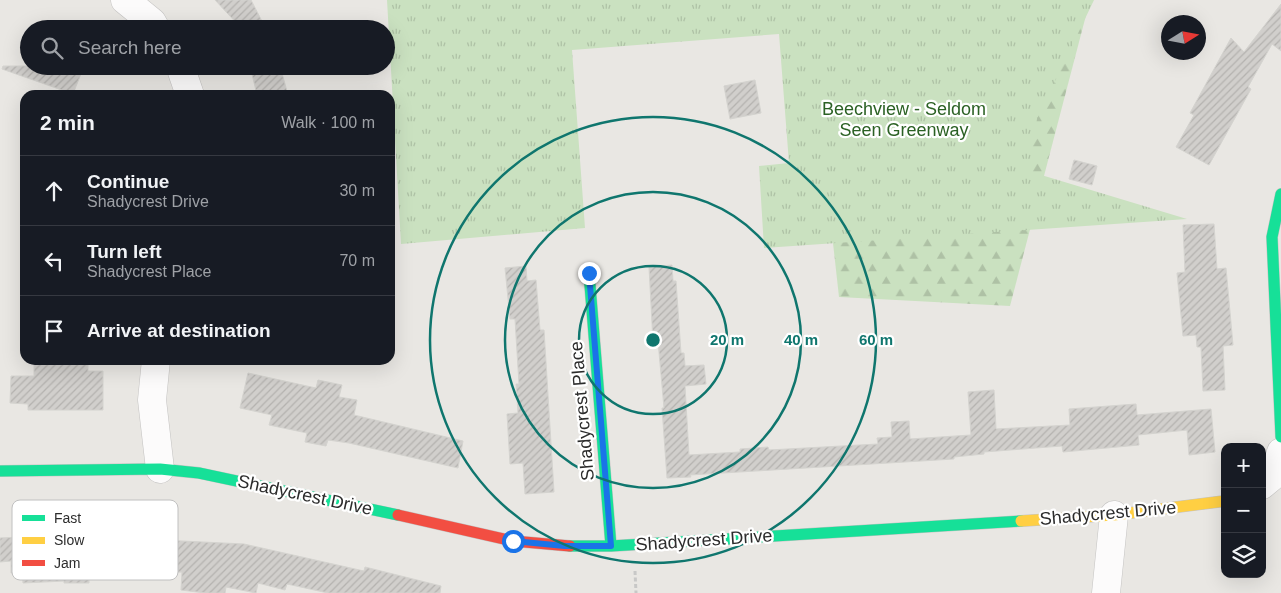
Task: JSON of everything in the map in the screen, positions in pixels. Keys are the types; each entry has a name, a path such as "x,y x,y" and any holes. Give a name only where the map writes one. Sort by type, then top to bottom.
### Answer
{"street":[{"path":"125,0 150,20"},
{"path":"183,75 188,90"},
{"path":"1281,194 1272,237 1281,437"},
{"name":"Shadycrest Place","path":"589,273 611,546"},
{"path":"156,365 152,400 160,468"},
{"path":"1266,482 1274,475 1281,452"},
{"name":"Shadycrest Drive","path":"0,471 160,468 199,473 300,493 513,541 565,546 611,546 1114,514 1221,501"},
{"path":"1106,593 1114,514"}],"green space":[{"name":"Beechview - Seldom Seen Greenway","path":"387,0 1094,0 1037,119 1028,171 1187,219 764,248 759,166 789,163 779,34 572,50 585,228 401,244 395,139 395,90 392,90 391,75 395,75 395,20 388,20"},
{"path":"806,0 1090,0 1010,306 839,297"}],"building":[{"path":"215,0 251,0 261,20 234,20"},
{"path":"1281,4 1281,51 1272,44 1248,87 1251,89 1209,165 1176,147 1194,115 1190,113 1231,38 1244,52"},
{"path":"3,66 20,66 20,75 80,75 75,90 62,90 2,69"},
{"path":"252,75 282,75 287,90 256,90"},
{"path":"755,80 761,113 730,119 724,86"},
{"path":"1074,160 1097,166 1092,185 1069,179"},
{"path":"1214,224 1217,269 1226,268 1233,345 1223,346 1225,390 1203,391 1201,347 1197,347 1196,335 1183,336 1177,273 1185,272 1183,225"},
{"path":"672,265 673,281 676,281 681,353 684,353 685,366 704,365 706,384 685,386 689,455 740,452 740,449 768,447 769,450 878,444 877,438 892,437 891,422 909,421 910,439 971,435 968,392 994,390 996,429 1070,425 1069,409 1136,404 1137,415 1211,409 1215,452 1189,455 1187,430 1138,435 1139,445 1063,452 1062,446 984,452 984,454 954,457 954,459 667,478 662,408 664,408 658,341 653,342 649,267"},
{"path":"526,266 527,281 536,280 540,330 544,330 554,492 525,494 523,463 510,464 507,414 518,413 516,384 519,384 515,319 510,319 505,268"},
{"path":"34,365 88,365 88,371 103,371 103,410 28,410 28,404 10,403 11,376 34,376"},
{"path":"248,373 316,388 318,380 342,385 339,397 357,400 354,415 463,441 458,468 349,443 328,440 326,446 305,442 307,433 269,425 272,415 240,408"},
{"path":"12,537 12,573 11,561 0,562 0,538"},
{"path":"178,541 244,544 364,571 365,567 441,586 440,593 328,593 287,584 285,590 258,583 256,593 226,587 225,593 205,593 181,590 182,572 178,572"},
{"path":"23,580 89,580 89,583 64,583 64,581 23,583"}],"traffic: fast":[{"path":"1281,194 1272,237 1281,437"},
{"path":"589,273 611,546"},
{"path":"0,471 160,469 199,473 398,515"},
{"path":"570,546 611,546 1021,521"}],"traffic: slow":[{"path":"1021,521 1114,515 1221,502"}],"traffic: jam":[{"path":"398,515 513,541 570,546"}],"route":[{"path":"513,541 565,546 611,546 589,273"}]}
